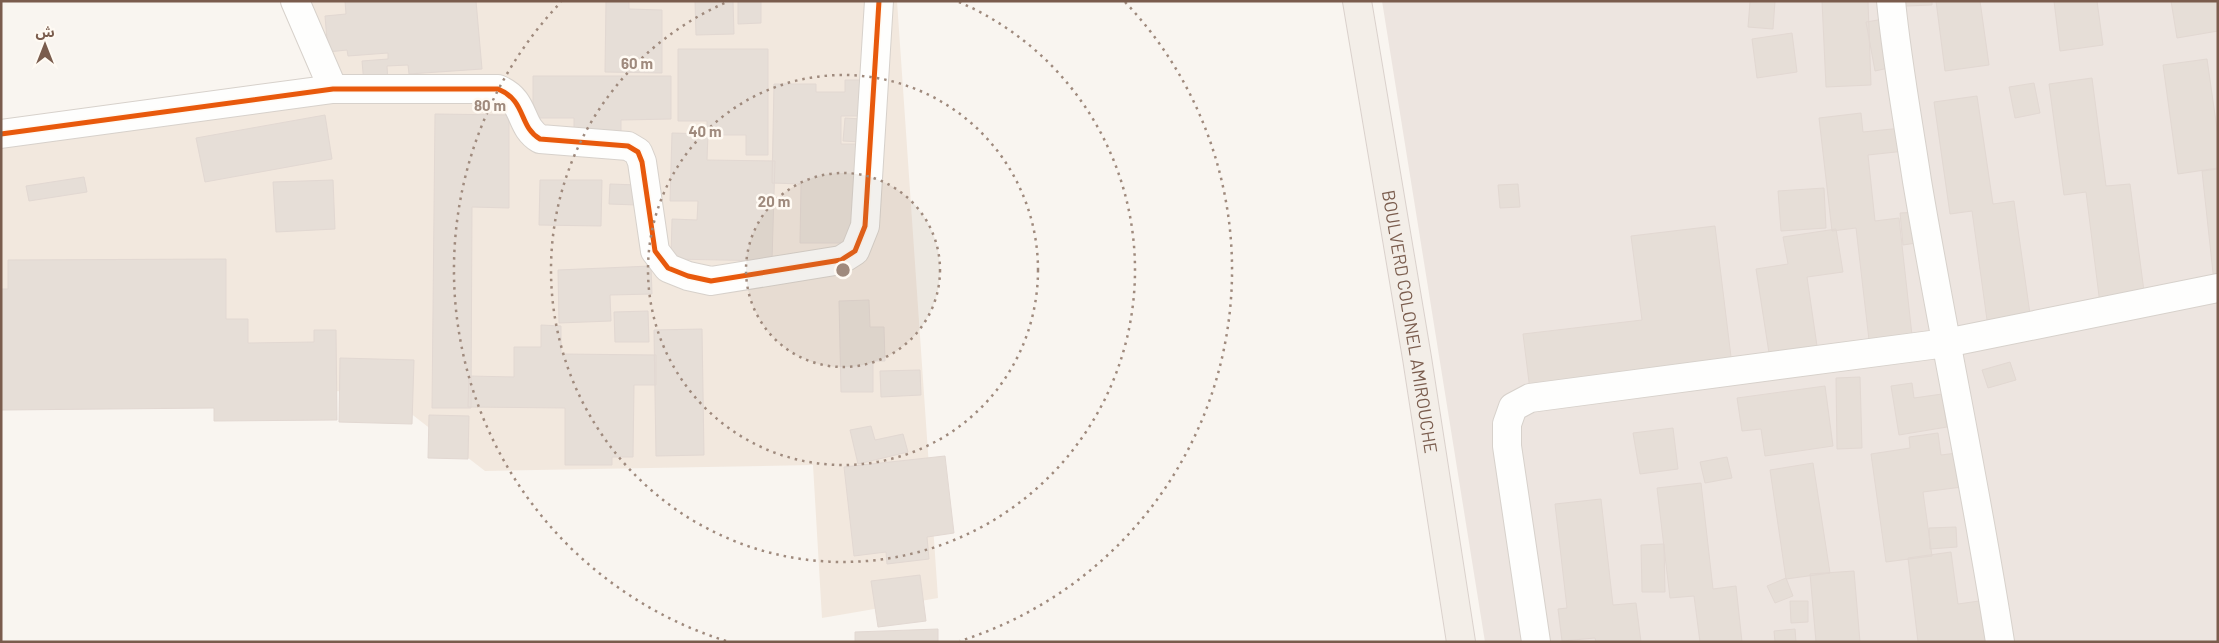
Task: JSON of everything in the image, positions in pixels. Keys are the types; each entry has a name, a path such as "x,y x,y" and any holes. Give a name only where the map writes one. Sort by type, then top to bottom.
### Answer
{"main road":[{"name":"BOULVERD COLONEL AMIROUCHE","path":"1357,1 1461,642"}],"street":[{"path":"295,1 333,89"},
{"path":"1,134 333,89 498,88 514,98 532,134 540,139 628,146 638,152 642,162 654,251 668,268 688,276 711,281 841,260 855,251 865,226 879,1"},
{"path":"1891,1 1896,53 1946,343 1985,545 2000,642"},
{"path":"1536,642 1507,446 1506,424 1513,407 1530,398 1946,343 2218,288"}],"shaded area":[{"path":"299,1 897,1 938,598 822,618 813,465 485,471 383,392 1,385 1,133 320,85"},
{"path":"1382,1 2218,1 2218,642 1485,642"}],"building":[{"path":"345,1 476,1 482,69 409,74 408,65 387,66 388,82 364,84 362,61 388,59 388,53 348,56 347,50 328,52 325,16 346,14"},
{"path":"606,1 629,1 629,9 662,10 662,73 605,72"},
{"path":"695,1 733,1 734,34 696,35"},
{"path":"738,1 761,1 761,23 738,24"},
{"path":"1775,1 1773,29 1748,27 1750,2"},
{"path":"1822,1 1868,1 1871,85 1826,87"},
{"path":"1906,1 1932,1 1932,5 1906,6"},
{"path":"1936,1 1980,1 1989,65 1945,71"},
{"path":"2054,1 2097,1 2103,45 2060,51"},
{"path":"2171,1 2217,1 2218,31 2177,38"},
{"path":"1884,19 1893,67 1875,71 1866,22"},
{"path":"1792,33 1797,72 1757,78 1752,39"},
{"path":"678,49 768,49 768,155 746,155 746,135 707,135 707,121 678,121"},
{"path":"2207,59 2218,136 2218,168 2178,174 2163,65"},
{"path":"533,76 671,76 671,119 621,120 621,141 574,141 574,118 533,118"},
{"path":"2092,78 2106,186 2130,184 2145,299 2100,304 2086,192 2064,195 2049,84"},
{"path":"845,80 867,80 867,116 841,116 841,144 863,144 861,243 800,243 801,184 772,183 774,84 816,84 816,92 845,92"},
{"path":"2034,83 2040,113 2015,118 2009,87"},
{"path":"1977,96 1993,204 2014,201 2030,314 1987,320 1972,211 1950,214 1934,102"},
{"path":"1861,113 1863,132 1902,128 1905,151 1868,155 1875,221 1899,218 1912,335 1869,340 1856,228 1832,231 1819,118"},
{"path":"435,114 509,115 509,208 472,207 471,408 432,408"},
{"path":"325,115 332,159 205,182 196,138"},
{"path":"845,118 862,119 861,142 843,141"},
{"path":"672,133 708,134 707,160 775,161 772,261 671,259 672,219 697,220 698,201 670,201"},
{"path":"2218,169 2218,281 2214,282 2202,171"},
{"path":"84,177 87,192 29,201 26,186"},
{"path":"333,180 335,229 276,232 273,182"},
{"path":"540,180 602,180 601,226 539,225"},
{"path":"610,184 638,185 637,205 609,204"},
{"path":"1518,184 1520,207 1500,208 1498,185"},
{"path":"1824,188 1826,228 1781,231 1778,191"},
{"path":"1920,212 1923,242 1903,245 1900,213"},
{"path":"1715,226 1732,365 1530,390 1523,334 1642,320 1631,236"},
{"path":"1836,229 1843,272 1807,277 1817,346 1769,353 1756,269 1788,264 1783,237"},
{"path":"226,259 226,319 248,319 248,343 314,342 314,330 336,330 337,420 214,421 214,408 1,410 1,289 8,289 8,260"},
{"path":"651,266 652,294 610,295 611,321 559,323 558,270"},
{"path":"869,300 870,327 884,327 885,361 873,361 873,392 841,392 839,301"},
{"path":"648,311 649,342 615,342 614,312"},
{"path":"541,325 561,326 561,354 656,355 656,385 634,385 633,457 612,457 612,465 565,465 565,408 468,407 469,376 514,377 514,347 541,347"},
{"path":"702,329 704,455 656,456 654,330"},
{"path":"340,358 414,360 412,424 339,422"},
{"path":"2010,362 2016,380 1988,388 1982,370"},
{"path":"920,370 921,395 881,397 880,371"},
{"path":"1860,377 1862,448 1837,449 1836,378"},
{"path":"1912,383 1914,398 1942,394 1947,427 1899,435 1891,386"},
{"path":"1825,386 1833,446 1765,456 1761,429 1742,431 1737,398"},
{"path":"429,415 469,416 468,459 428,458"},
{"path":"871,426 875,440 903,434 908,452 858,464 850,430"},
{"path":"1673,428 1678,469 1640,474 1633,433"},
{"path":"1938,433 1941,455 1957,453 1962,487 1923,492 1932,556 1886,562 1871,454 1910,448 1909,437"},
{"path":"945,456 954,533 927,537 929,559 887,564 886,552 854,556 844,467"},
{"path":"1727,457 1732,478 1705,483 1700,462"},
{"path":"1813,463 1830,573 1786,579 1770,470"},
{"path":"1701,483 1713,589 1736,586 1742,642 1700,642 1694,596 1670,598 1657,488"},
{"path":"1601,499 1613,605 1636,603 1641,642 1596,642 1595,638 1562,641 1558,609 1567,608 1555,504"},
{"path":"1956,527 1957,547 1930,549 1929,528"},
{"path":"1664,544 1665,592 1642,592 1641,545"},
{"path":"1951,552 1958,604 1986,600 1991,642 1918,642 1908,558"},
{"path":"1854,571 1860,642 1816,642 1810,574"},
{"path":"920,575 926,621 878,627 871,581"},
{"path":"1786,578 1793,596 1775,603 1767,586"},
{"path":"1790,601 1808,601 1808,622 1791,623"},
{"path":"938,629 938,642 855,642 855,632"},
{"path":"1795,629 1796,642 1775,642 1774,631"}],"cycle path":[{"path":"1,134 333,89 498,89 514,100 528,127 540,139 628,146 638,152 642,162 655,251 668,268 688,276 711,281 841,260 855,251 865,226 879,1"}]}
